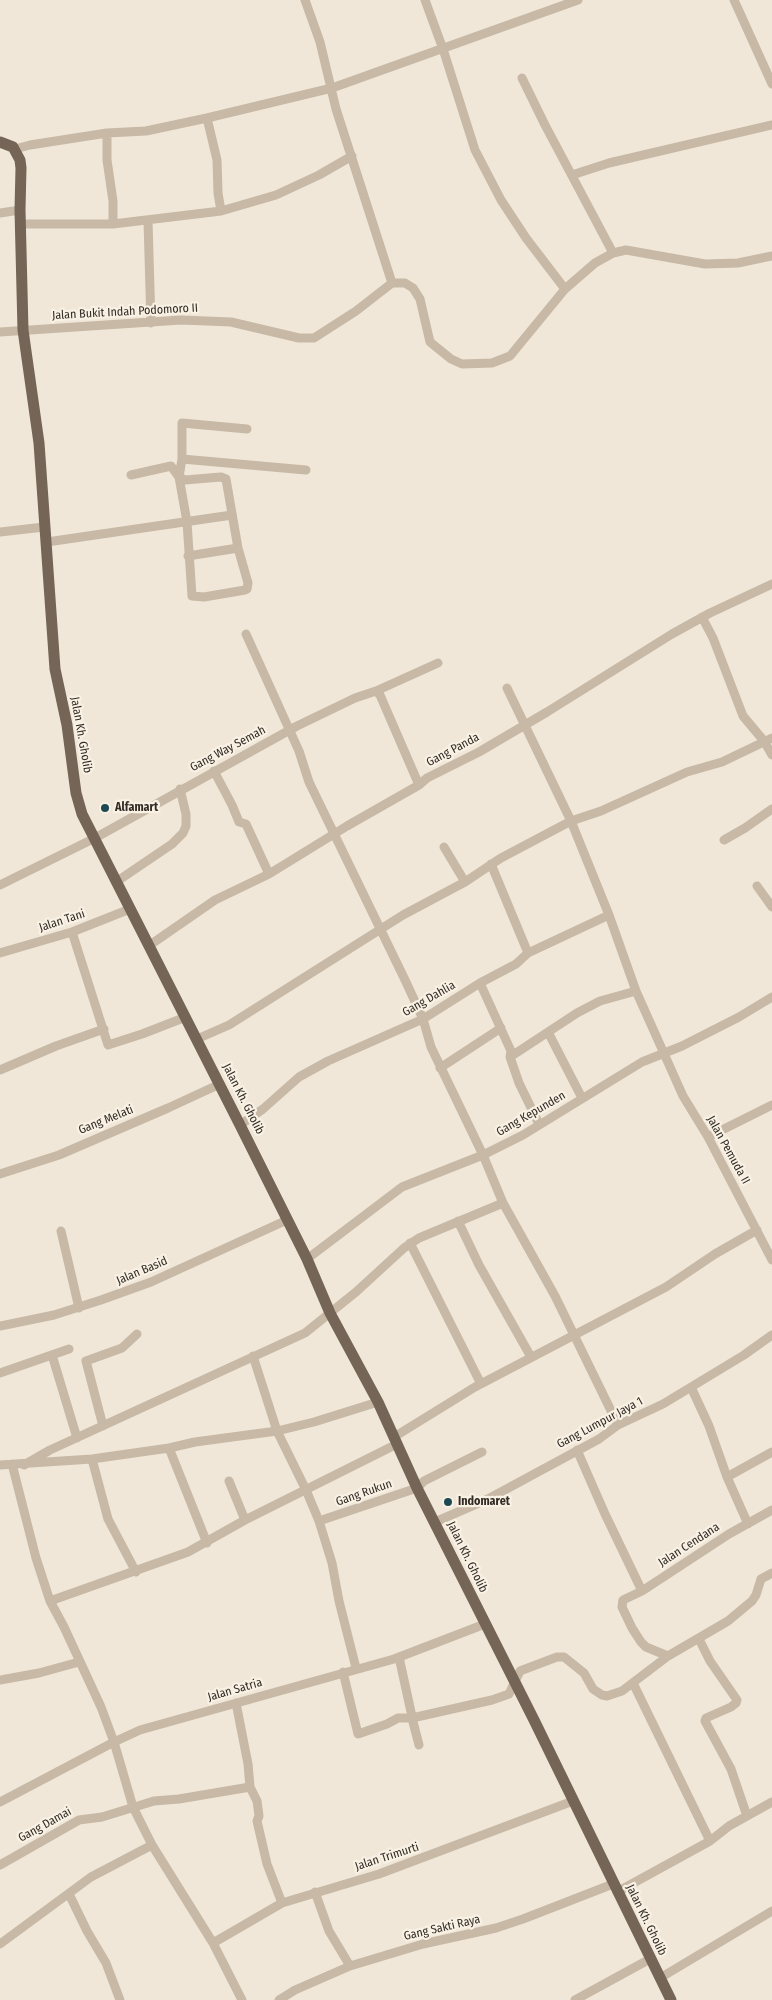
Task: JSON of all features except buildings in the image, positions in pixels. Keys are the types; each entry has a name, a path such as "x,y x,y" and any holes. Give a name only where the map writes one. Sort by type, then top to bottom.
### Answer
{"main road":[{"path":"0,142 15,149"},
{"name":"Jalan Kh. Gholib","path":"15,149 21,168 20,210 24,330 38,443 44,527 47,542 55,668 67,725 76,793 82,814 186,1016 307,1259 330,1313 378,1402 392,1442 435,1522 671,2000"}],"street":[{"path":"305,0 320,42 336,109 392,284 405,283 414,288 420,299 430,342 451,359 462,364 492,363 510,356 565,289 595,263 613,253 626,250 705,264 738,263 772,256"},
{"path":"425,0 443,50 474,150 526,238 565,289"},
{"path":"15,149 107,133 146,131 332,88 443,50 578,0"},
{"path":"734,0 772,84"},
{"path":"522,78 613,253"},
{"path":"207,118 216,160 221,211"},
{"path":"572,175 618,160 772,126"},
{"path":"107,133 107,160 113,216"},
{"path":"21,224 113,216 148,220 221,211 276,195 319,175 352,156"},
{"path":"0,213 20,210"},
{"path":"148,220 151,323"},
{"name":"Jalan Bukit Indah Podomoro II","path":"0,332 181,320 232,322 298,338 314,338 356,311 392,284"},
{"path":"131,475 171,466 179,477 188,481 220,477 226,479 238,548 248,583 247,589 204,597 192,596 187,522 179,477 182,459 182,423 247,429"},
{"path":"182,459 306,470"},
{"path":"47,542 232,516"},
{"path":"0,532 44,527"},
{"path":"188,556 238,548"},
{"name":"Gang Panda","path":"150,945 215,900 269,874 419,785 427,778 524,726 584,690 623,663 702,617 772,584"},
{"path":"702,617 716,646 744,716 768,739 772,755"},
{"path":"246,634 305,767 309,782 336,833 357,883 382,928 423,1020 430,1047 456,1097 503,1203 542,1272 618,1425"},
{"name":"Gang Way Semah","path":"0,885 95,838 180,789 328,710 438,663"},
{"name":"Jalan Pemuda II","path":"507,688 571,821 609,915 636,991 683,1096 708,1137 772,1260"},
{"path":"376,691 380,695 419,785"},
{"path":"197,1039 229,1025 382,928 465,882 491,864 571,821 688,772 722,762 768,739"},
{"path":"214,771 239,822 246,824 269,874"},
{"path":"116,882 176,841 183,833 186,826 186,814 180,789"},
{"path":"724,840 772,809"},
{"path":"444,847 465,882"},
{"path":"491,864 528,953"},
{"path":"757,886 772,907"},
{"name":"Jalan Tani","path":"0,953 72,932 130,909"},
{"name":"Gang Dahlia","path":"240,1125 263,1109 298,1076 423,1020 480,983 516,964 528,953 609,915"},
{"path":"72,932 108,1045 142,1034 186,1016"},
{"path":"480,983 510,1051 518,1083 539,1124"},
{"path":"510,1057 577,1012 600,1001 636,991"},
{"name":"Gang Kepunden","path":"307,1259 402,1188 483,1155 523,1135 642,1062 682,1046 731,1021 772,996"},
{"path":"440,1068 501,1028"},
{"path":"0,1070 56,1046 104,1029"},
{"path":"548,1032 582,1098"},
{"name":"Gang Melati","path":"0,1174 59,1154 220,1084"},
{"path":"708,1137 772,1105"},
{"path":"24,1465 50,1450 305,1333 410,1243 503,1203"},
{"name":"Jalan Basid","path":"0,1326 79,1308 151,1282 287,1220"},
{"path":"458,1221 531,1357"},
{"path":"50,1601 136,1572 207,1543 245,1520 306,1490 392,1442 481,1384 666,1287 715,1254 757,1230"},
{"path":"61,1231 79,1308"},
{"path":"410,1243 481,1384"},
{"path":"103,1426 86,1361 122,1348 136,1334"},
{"name":"Gang Lumpur Jaya 1","path":"435,1522 488,1498 599,1439 618,1425 646,1413 691,1387 772,1335"},
{"path":"0,1373 70,1349"},
{"path":"52,1355 77,1438"},
{"path":"253,1356 276,1430 319,1521 332,1563 339,1601 356,1668"},
{"path":"691,1387 709,1426 727,1477 748,1524"},
{"path":"0,1466 92,1459 276,1430 314,1422 378,1402"},
{"path":"169,1448 207,1543"},
{"path":"577,1450 642,1591"},
{"name":"Gang Rukun","path":"319,1521 417,1488 424,1481 482,1452"},
{"path":"727,1477 772,1452"},
{"path":"92,1459 108,1519 136,1572"},
{"path":"12,1464 36,1558 50,1601 101,1707 114,1742 133,1807 152,1845 212,1943 242,2000"},
{"path":"228,1481 245,1520"},
{"name":"Jalan Cendana","path":"668,1656 646,1647 632,1628 621,1602 642,1591 772,1510"},
{"path":"343,1672 358,1734 398,1718 509,1694 520,1672 541,1663 564,1657 584,1673 593,1689 607,1696 622,1691 668,1656 700,1639 746,1607 756,1595 761,1579 772,1573"},
{"name":"Jalan Satria","path":"0,1802 140,1730 399,1657 485,1624"},
{"path":"700,1639 710,1661 737,1700 732,1707 706,1718 704,1721 731,1769 747,1816"},
{"path":"399,1657 419,1746"},
{"path":"0,1680 39,1673 79,1662"},
{"path":"633,1683 710,1841"},
{"path":"236,1703 248,1764 250,1787 257,1801 257,1821 268,1864 282,1903"},
{"name":"Gang Damai","path":"0,1865 79,1820 102,1817 154,1801 180,1799 250,1787"},
{"name":"Jalan Trimurti","path":"212,1943 282,1903 379,1874 573,1801"},
{"name":"Gang Sakti Raya","path":"279,2000 295,1990 350,1966 423,1944 496,1928 615,1888 710,1841 729,1826 772,1802"},
{"path":"0,1944 91,1877 152,1845"},
{"path":"315,1892 329,1930 350,1966"},
{"path":"69,1894 87,1931 106,1963 120,2000"},
{"path":"660,1978 772,1911"},
{"path":"575,2000 650,1959"}],"place":[{"name":"Alfamart","path":"105,808"},
{"name":"Indomaret","path":"448,1502"}]}
